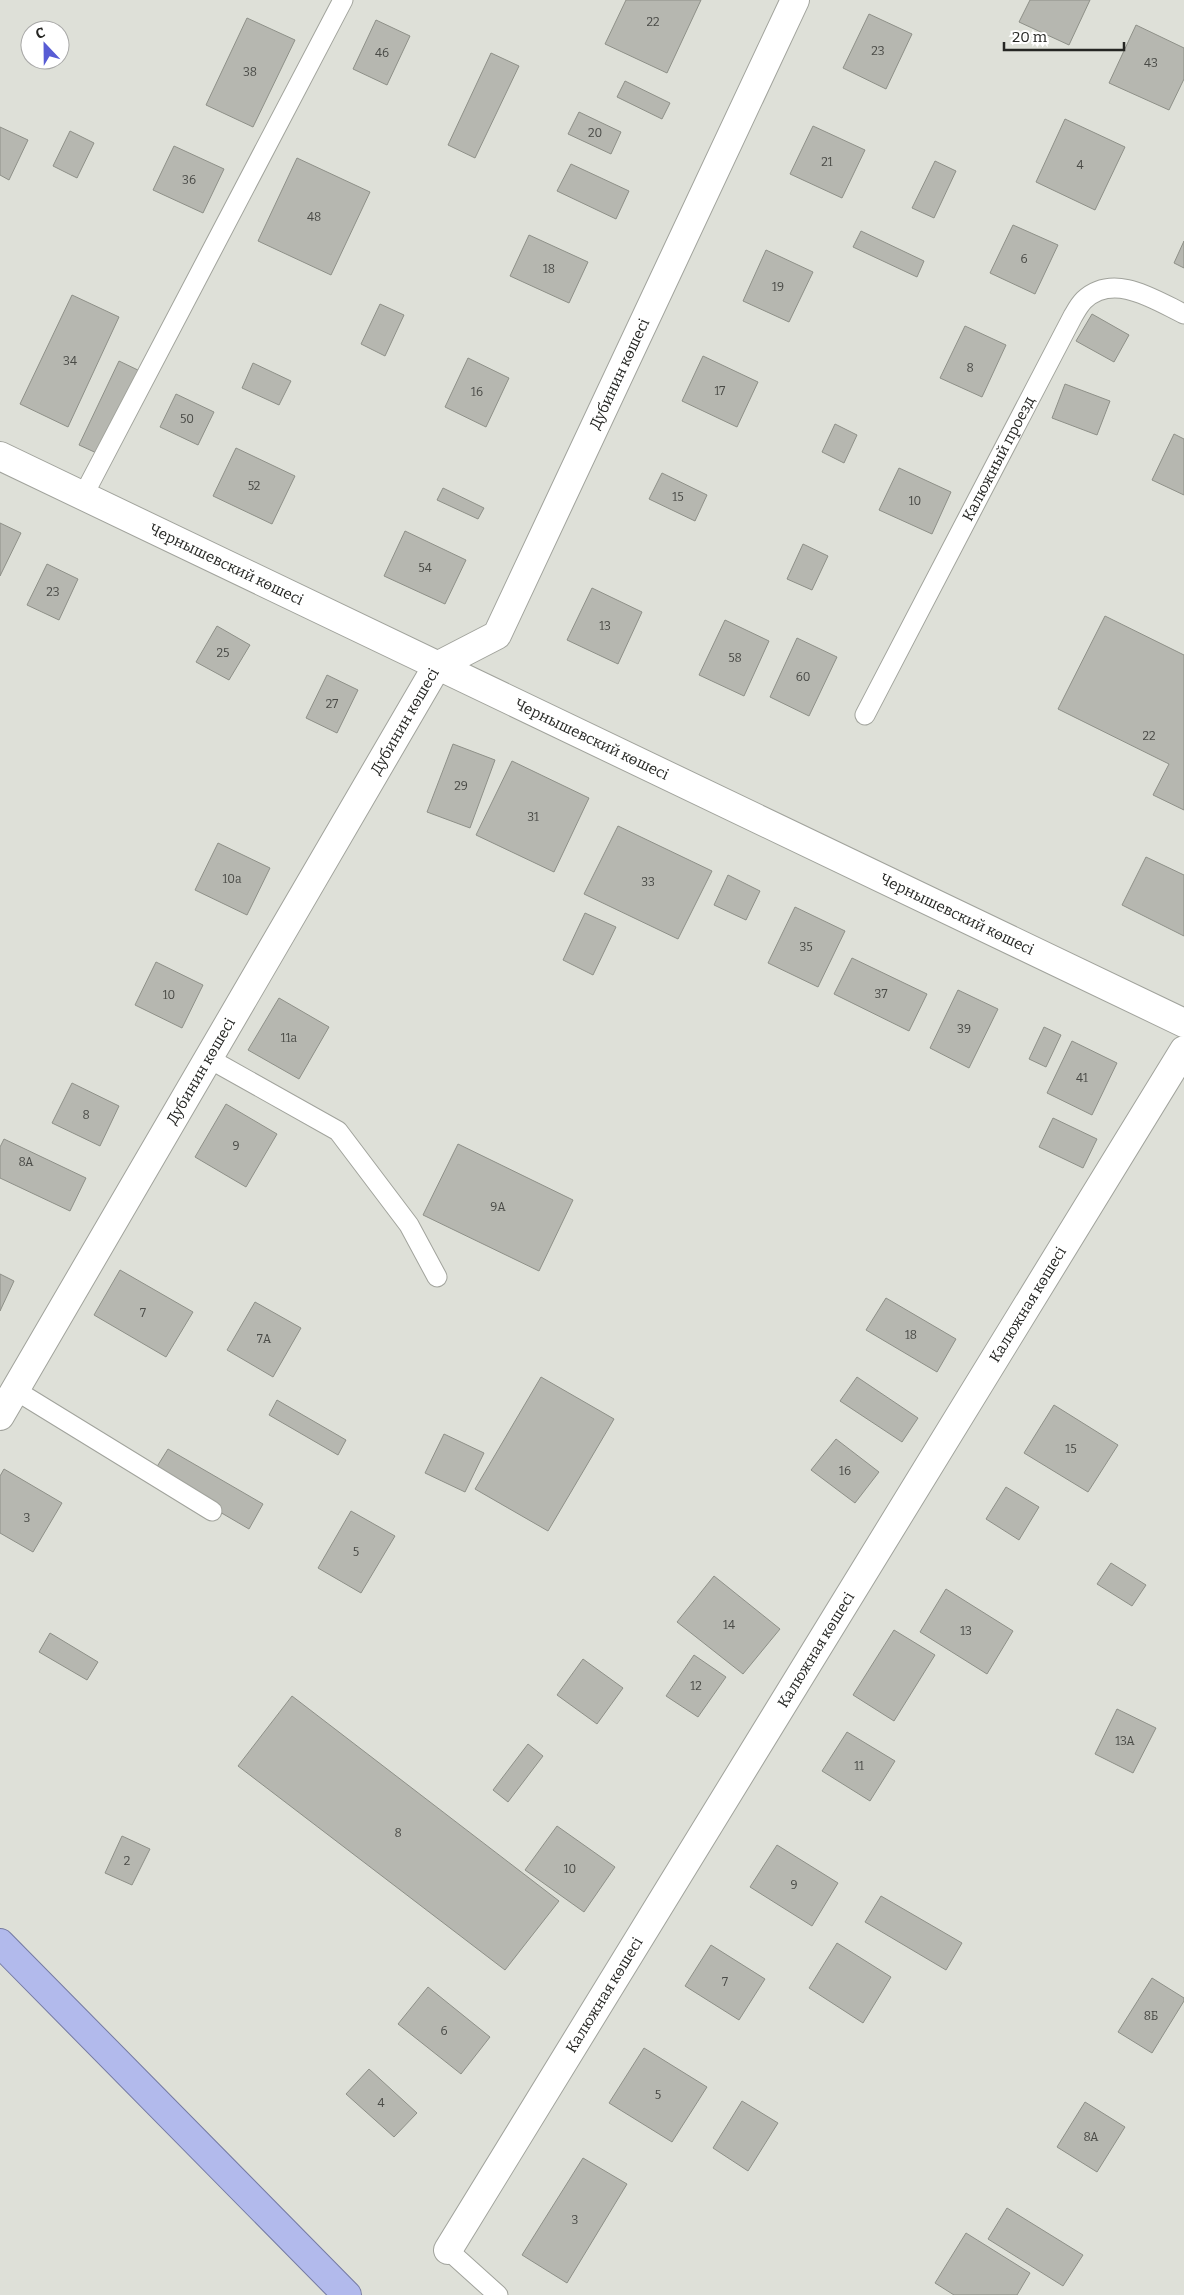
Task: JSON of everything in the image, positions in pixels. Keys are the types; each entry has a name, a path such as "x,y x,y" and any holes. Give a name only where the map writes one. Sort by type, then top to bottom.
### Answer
{"highway":[{"path":"0,1943 347,2295"}],"street":[{"name":"Дубинин көшесі","path":"0,1416 437,666 497,635 795,0"},
{"name":"Чернышевский көшесі","path":"0,456 1184,1023"},
{"name":"Калюжная көшесі","path":"448,2250 1184,1050"}],"lane":[{"path":"83,496 342,0"},
{"name":"Калюжный проезд","path":"865,715 1072,316 1084,300 1101,290 1118,287 1137,292 1184,314"},
{"path":"208,1058 338,1131 409,1225 437,1277"},
{"path":"15,1390 212,1511"},
{"path":"448,2250 498,2295"}],"building":[{"path":"626,0 701,0 667,73 605,44"},
{"path":"1030,0 1090,0 1069,45 1019,22"},
{"path":"869,14 912,34 886,89 843,68"},
{"path":"247,18 295,40 253,127 206,105"},
{"path":"376,20 410,36 387,85 353,69"},
{"path":"1136,25 1184,48 1184,79 1169,110 1109,83"},
{"path":"491,53 519,66 475,158 448,145"},
{"path":"625,81 670,103 662,119 617,97"},
{"path":"579,112 621,132 611,154 568,134"},
{"path":"1065,119 1125,147 1095,210 1036,182"},
{"path":"813,126 865,150 842,198 790,174"},
{"path":"0,127 28,140 9,180 0,175"},
{"path":"70,131 94,143 77,178 53,166"},
{"path":"174,146 224,169 203,213 153,190"},
{"path":"297,158 370,192 331,275 258,241"},
{"path":"935,161 956,171 934,218 912,208"},
{"path":"571,164 629,191 616,219 557,191"},
{"path":"1013,225 1058,245 1035,294 990,273"},
{"path":"861,231 924,261 917,277 853,247"},
{"path":"529,235 588,262 569,303 510,276"},
{"path":"1184,241 1184,268 1174,263"},
{"path":"766,250 813,272 789,322 743,301"},
{"path":"72,295 119,317 68,427 20,404"},
{"path":"380,304 404,315 385,356 361,344"},
{"path":"1092,314 1129,335 1114,362 1076,341"},
{"path":"965,326 1006,345 982,397 940,378"},
{"path":"703,356 758,382 737,427 682,401"},
{"path":"468,358 509,378 486,427 445,407"},
{"path":"119,361 142,372 101,455 79,445"},
{"path":"253,363 291,381 279,405 242,388"},
{"path":"1065,384 1110,401 1097,435 1052,418"},
{"path":"176,394 214,412 198,445 160,427"},
{"path":"835,424 857,435 844,463 822,452"},
{"path":"1174,434 1184,439 1184,495 1152,480"},
{"path":"236,448 295,476 272,524 213,496"},
{"path":"899,468 951,492 932,534 879,510"},
{"path":"662,473 707,495 695,521 649,499"},
{"path":"443,488 484,508 478,519 437,500"},
{"path":"0,523 21,533 0,576"},
{"path":"405,531 466,560 445,604 384,576"},
{"path":"803,544 828,556 812,590 787,579"},
{"path":"47,564 78,579 59,620 27,605"},
{"path":"592,588 642,612 618,664 567,640"},
{"path":"1105,616 1184,655 1184,810 1153,795 1169,764 1058,709"},
{"path":"725,620 769,641 744,696 699,675"},
{"path":"217,626 250,645 229,680 196,662"},
{"path":"797,638 837,657 809,716 770,697"},
{"path":"327,675 358,690 337,733 306,718"},
{"path":"453,744 495,760 470,828 427,812"},
{"path":"512,761 589,798 554,872 476,835"},
{"path":"618,826 712,871 678,939 584,894"},
{"path":"218,843 270,868 247,915 195,890"},
{"path":"1146,857 1184,875 1184,936 1122,905"},
{"path":"728,875 760,891 746,920 714,905"},
{"path":"795,907 845,931 818,987 768,963"},
{"path":"585,913 616,927 593,975 563,960"},
{"path":"852,958 927,994 909,1031 834,994"},
{"path":"156,962 203,985 182,1028 135,1005"},
{"path":"958,990 998,1009 969,1068 930,1048"},
{"path":"279,998 329,1027 299,1079 248,1050"},
{"path":"1044,1027 1061,1035 1046,1067 1029,1059"},
{"path":"1072,1041 1117,1063 1092,1115 1047,1093"},
{"path":"72,1083 119,1106 100,1146 52,1123"},
{"path":"226,1104 277,1134 246,1187 195,1157"},
{"path":"1053,1118 1097,1139 1083,1168 1039,1147"},
{"path":"4,1139 86,1178 70,1211 0,1178 0,1147"},
{"path":"458,1144 573,1200 539,1271 423,1215"},
{"path":"120,1270 193,1312 166,1357 94,1315"},
{"path":"0,1274 14,1281 0,1311"},
{"path":"886,1298 956,1339 937,1372 866,1330"},
{"path":"255,1302 301,1328 273,1377 227,1350"},
{"path":"541,1377 614,1419 548,1531 475,1489"},
{"path":"857,1377 918,1418 902,1442 840,1401"},
{"path":"277,1400 346,1440 338,1455 269,1415"},
{"path":"1054,1405 1118,1445 1088,1492 1024,1453"},
{"path":"444,1434 484,1453 465,1492 425,1473"},
{"path":"836,1439 879,1472 855,1503 811,1470"},
{"path":"168,1449 263,1504 249,1529 153,1473"},
{"path":"4,1469 62,1503 33,1552 0,1533 0,1476"},
{"path":"1006,1487 1039,1507 1019,1540 986,1519"},
{"path":"351,1511 395,1536 361,1593 318,1568"},
{"path":"1111,1563 1146,1585 1132,1606 1097,1584"},
{"path":"714,1576 780,1629 743,1674 677,1622"},
{"path":"946,1589 1013,1631 987,1674 920,1632"},
{"path":"894,1630 935,1655 894,1721 853,1695"},
{"path":"50,1633 98,1662 87,1680 39,1652"},
{"path":"694,1655 726,1677 698,1717 666,1696"},
{"path":"583,1659 623,1688 597,1724 557,1695"},
{"path":"292,1696 559,1901 505,1970 238,1766"},
{"path":"1117,1709 1156,1728 1133,1773 1095,1754"},
{"path":"847,1732 895,1761 870,1801 822,1771"},
{"path":"528,1744 543,1756 508,1802 493,1790"},
{"path":"557,1826 615,1867 584,1912 525,1870"},
{"path":"122,1836 150,1849 132,1885 105,1873"},
{"path":"777,1845 838,1883 812,1926 750,1887"},
{"path":"881,1896 962,1943 946,1970 865,1922"},
{"path":"837,1943 891,1977 863,2023 809,1988"},
{"path":"711,1945 765,1979 739,2020 685,1986"},
{"path":"1152,1978 1184,1998 1184,2001 1152,2053 1118,2032"},
{"path":"428,1987 490,2037 461,2074 398,2024"},
{"path":"644,2048 707,2087 672,2142 609,2103"},
{"path":"369,2069 417,2113 394,2137 346,2094"},
{"path":"742,2101 778,2123 748,2171 713,2148"},
{"path":"1085,2102 1125,2127 1097,2172 1057,2147"},
{"path":"583,2158 627,2184 567,2283 522,2255"},
{"path":"1007,2208 1083,2255 1063,2286 988,2239"},
{"path":"966,2233 1030,2273 1017,2295 954,2295 935,2283"}]}
